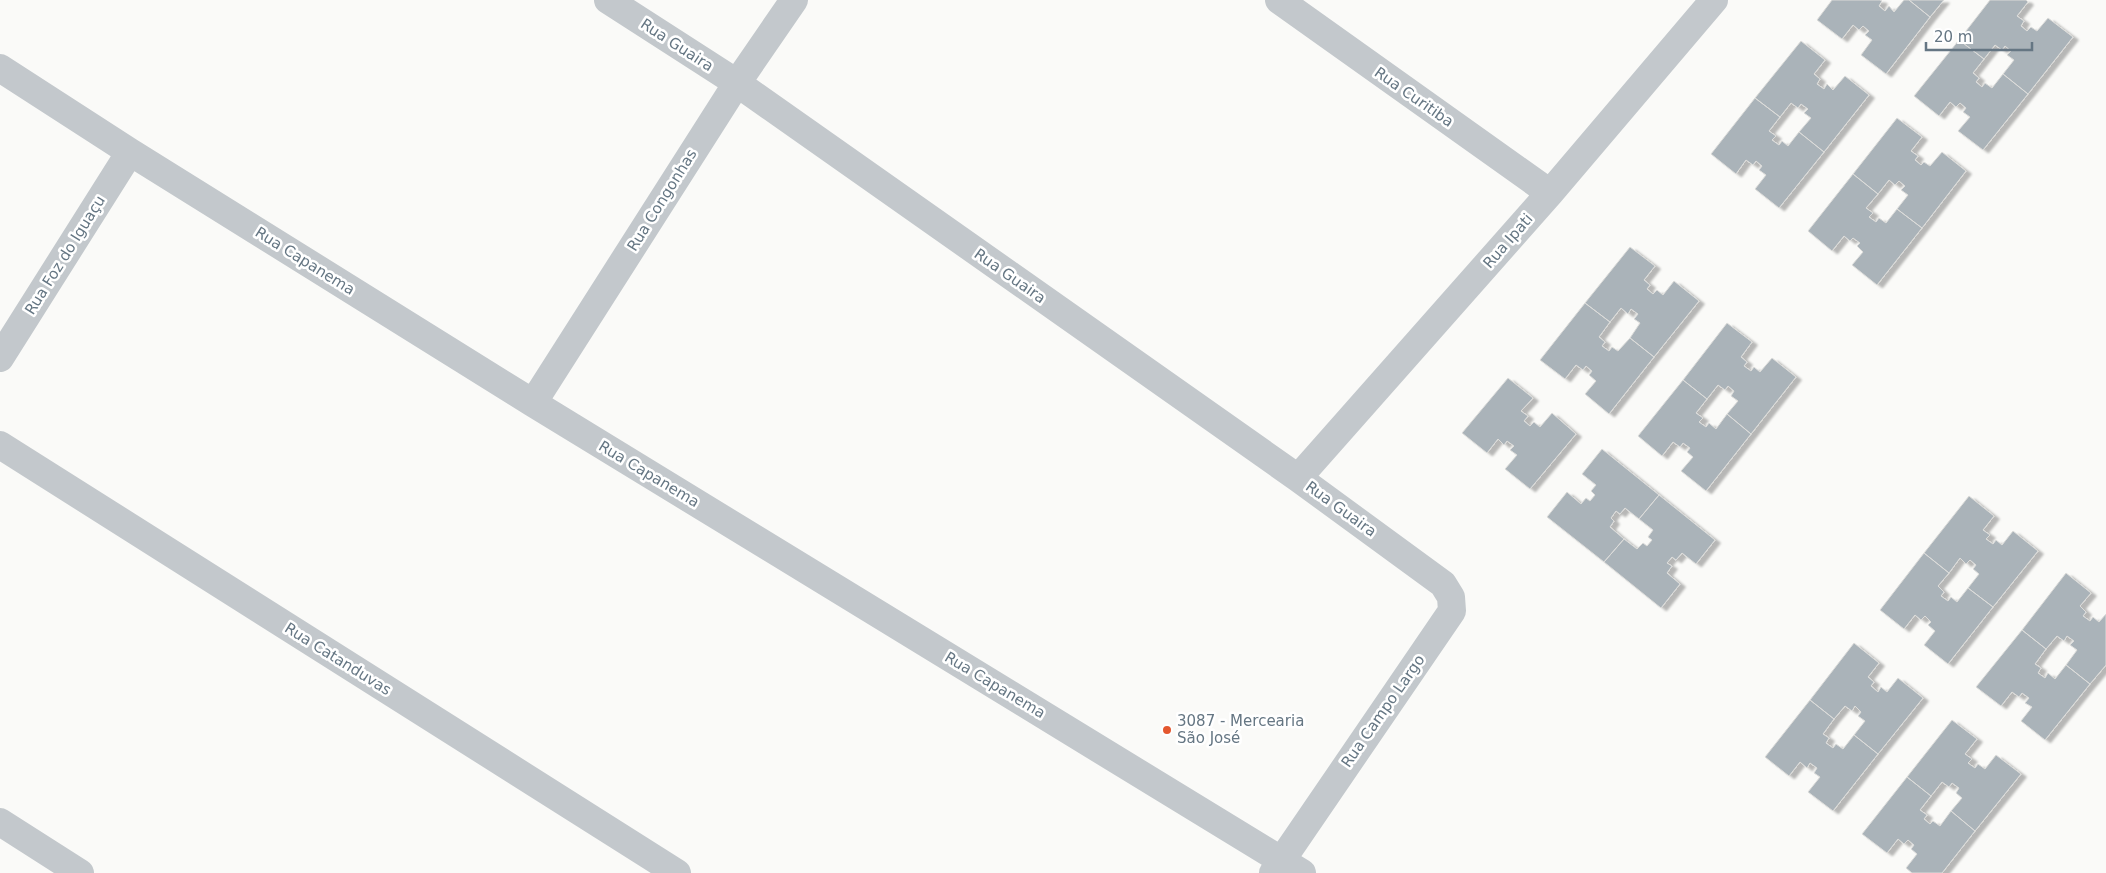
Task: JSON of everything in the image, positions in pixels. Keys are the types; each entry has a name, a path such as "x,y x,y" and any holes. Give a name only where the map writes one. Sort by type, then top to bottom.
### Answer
{"street":[{"name":"Rua Guaira","path":"608,0 737,83 1298,478 1408,558"},
{"name":"Rua Congonhas","path":"533,403 737,83 794,0"},
{"name":"Rua Curitiba","path":"1278,0 1550,193"},
{"name":"Rua Ipati","path":"1298,478 1550,193 1714,0"},
{"name":"Rua Capanema","path":"0,68 130,152 1285,869"},
{"name":"Rua Foz do Iguaçu","path":"0,358 130,152"},
{"name":"Rua Catanduvas","path":"0,446 677,873"},
{"name":"Rua Campo Largo","path":"1285,869 1452,611 1452,597 1443,584 1408,558"},
{"path":"0,822 80,873"}],"building":[{"path":"1832,0 1880,0 1882,1 1879,6 1885,11 1889,6 1894,12 1904,0 1909,0 1930,17 1886,74 1861,55 1872,40 1865,35 1869,31 1863,26 1859,30 1853,25 1842,39 1817,20"},
{"path":"1909,0 1944,0 1930,17"},
{"path":"1990,0 2026,0 2028,2 2017,16 2024,21 2021,26 2027,31 2031,27 2037,31 2048,18 2073,37 2028,94 2003,74 2014,60 2007,55 2011,51 2005,46 2002,50 1995,45 1984,59 1959,40"},
{"path":"1959,40 1984,59 1973,73 1979,78 1976,82 1982,87 1985,83 1992,88 2003,74 2028,94 1983,150 1958,131 1970,117 1963,112 1966,108 1960,103 1956,107 1950,102 1939,116 1914,96"},
{"path":"1801,41 1825,60 1814,74 1820,79 1817,84 1824,89 1827,84 1833,90 1845,76 1869,95 1824,152 1799,132 1811,118 1804,113 1808,109 1801,104 1798,108 1791,103 1780,117 1755,98"},
{"path":"1755,98 1780,117 1769,131 1776,136 1772,140 1779,145 1782,141 1788,146 1799,132 1824,152 1779,208 1755,189 1766,175 1759,170 1762,166 1756,161 1753,165 1746,160 1736,174 1711,154"},
{"path":"1897,118 1922,137 1911,151 1918,156 1915,160 1921,165 1924,162 1930,166 1942,152 1966,171 1922,228 1897,209 1908,195 1901,190 1905,186 1899,181 1895,185 1889,180 1878,194 1853,174"},
{"path":"1853,174 1878,194 1866,208 1873,213 1869,217 1876,222 1879,218 1886,223 1897,209 1922,228 1877,285 1852,265 1863,252 1857,246 1860,243 1853,238 1850,241 1844,236 1832,251 1808,231"},
{"path":"1630,247 1655,266 1644,280 1650,285 1647,289 1653,294 1657,290 1663,295 1674,281 1699,301 1654,357 1630,338 1640,323 1634,319 1638,314 1631,309 1628,314 1621,308 1610,322 1585,303"},
{"path":"1585,303 1610,322 1599,337 1605,342 1602,346 1609,351 1612,347 1618,351 1630,338 1654,357 1609,414 1585,394 1596,381 1589,375 1592,371 1586,366 1583,370 1576,365 1565,379 1540,360"},
{"path":"1727,323 1752,342 1741,357 1747,362 1744,366 1751,371 1754,367 1760,372 1772,358 1796,377 1751,434 1727,414 1738,401 1731,396 1734,391 1728,386 1725,390 1718,385 1707,399 1683,380"},
{"path":"1508,378 1533,398 1521,411 1528,416 1524,421 1530,426 1534,422 1540,427 1552,413 1576,434 1530,489 1505,469 1517,455 1510,450 1514,446 1507,441 1504,445 1498,439 1487,453 1462,433"},
{"path":"1683,380 1707,399 1696,413 1703,418 1699,422 1706,427 1709,423 1716,429 1727,414 1751,434 1706,491 1681,471 1693,457 1687,452 1690,448 1683,443 1680,447 1673,442 1662,456 1638,436"},
{"path":"1602,449 1659,495 1639,519 1625,508 1620,514 1616,511 1611,518 1614,521 1610,527 1624,539 1604,562 1547,517 1567,492 1581,504 1586,498 1590,501 1595,495 1591,491 1596,485 1582,474"},
{"path":"1659,495 1715,540 1696,564 1682,553 1676,560 1672,557 1667,563 1672,566 1667,573 1680,584 1661,608 1604,562 1624,539 1637,549 1643,543 1647,546 1652,540 1648,537 1653,530 1639,519"},
{"path":"1969,496 1994,516 1983,530 1990,535 1986,539 1993,544 1996,540 2002,545 2013,531 2038,551 1993,607 1968,588 1979,574 1973,569 1976,565 1970,560 1966,564 1960,558 1949,573 1924,553"},
{"path":"1924,553 1949,573 1938,586 1944,592 1941,596 1948,601 1951,597 1957,602 1968,588 1993,607 1948,664 1924,645 1935,631 1928,625 1931,622 1925,616 1921,620 1915,615 1904,629 1880,610"},
{"path":"2066,573 2091,593 2080,606 2086,612 2083,616 2090,621 2093,617 2099,622 2106,614 2106,665 2090,684 2066,665 2077,650 2070,645 2074,641 2067,636 2064,641 2057,636 2046,649 2022,630"},
{"path":"2022,630 2046,649 2035,664 2041,668 2038,673 2045,678 2048,673 2055,679 2066,665 2090,684 2045,740 2021,721 2032,707 2025,703 2029,698 2022,693 2019,697 2012,692 2001,706 1976,687"},
{"path":"1854,643 1879,663 1868,677 1874,682 1871,686 1878,692 1881,687 1887,692 1898,678 1923,698 1878,754 1854,735 1865,721 1858,716 1861,712 1855,706 1852,711 1845,706 1834,719 1810,700"},
{"path":"1810,700 1834,719 1823,734 1829,738 1826,743 1833,748 1836,744 1843,749 1854,735 1878,754 1833,811 1808,792 1820,777 1814,773 1817,768 1810,763 1807,768 1800,762 1789,776 1765,757"},
{"path":"1952,720 1977,739 1965,754 1972,759 1968,763 1975,768 1978,764 1985,769 1996,755 2021,774 1975,831 1951,811 1962,798 1956,793 1959,788 1952,783 1949,787 1942,782 1931,796 1907,777"},
{"path":"1907,777 1931,796 1920,810 1927,815 1924,819 1930,824 1933,821 1940,826 1951,811 1975,831 1942,873 1912,873 1906,868 1917,854 1911,849 1914,845 1908,840 1904,844 1898,839 1887,853 1862,834"}],"place":[{"name":"3087 - Mercearia São José","path":"1167,730"}]}
